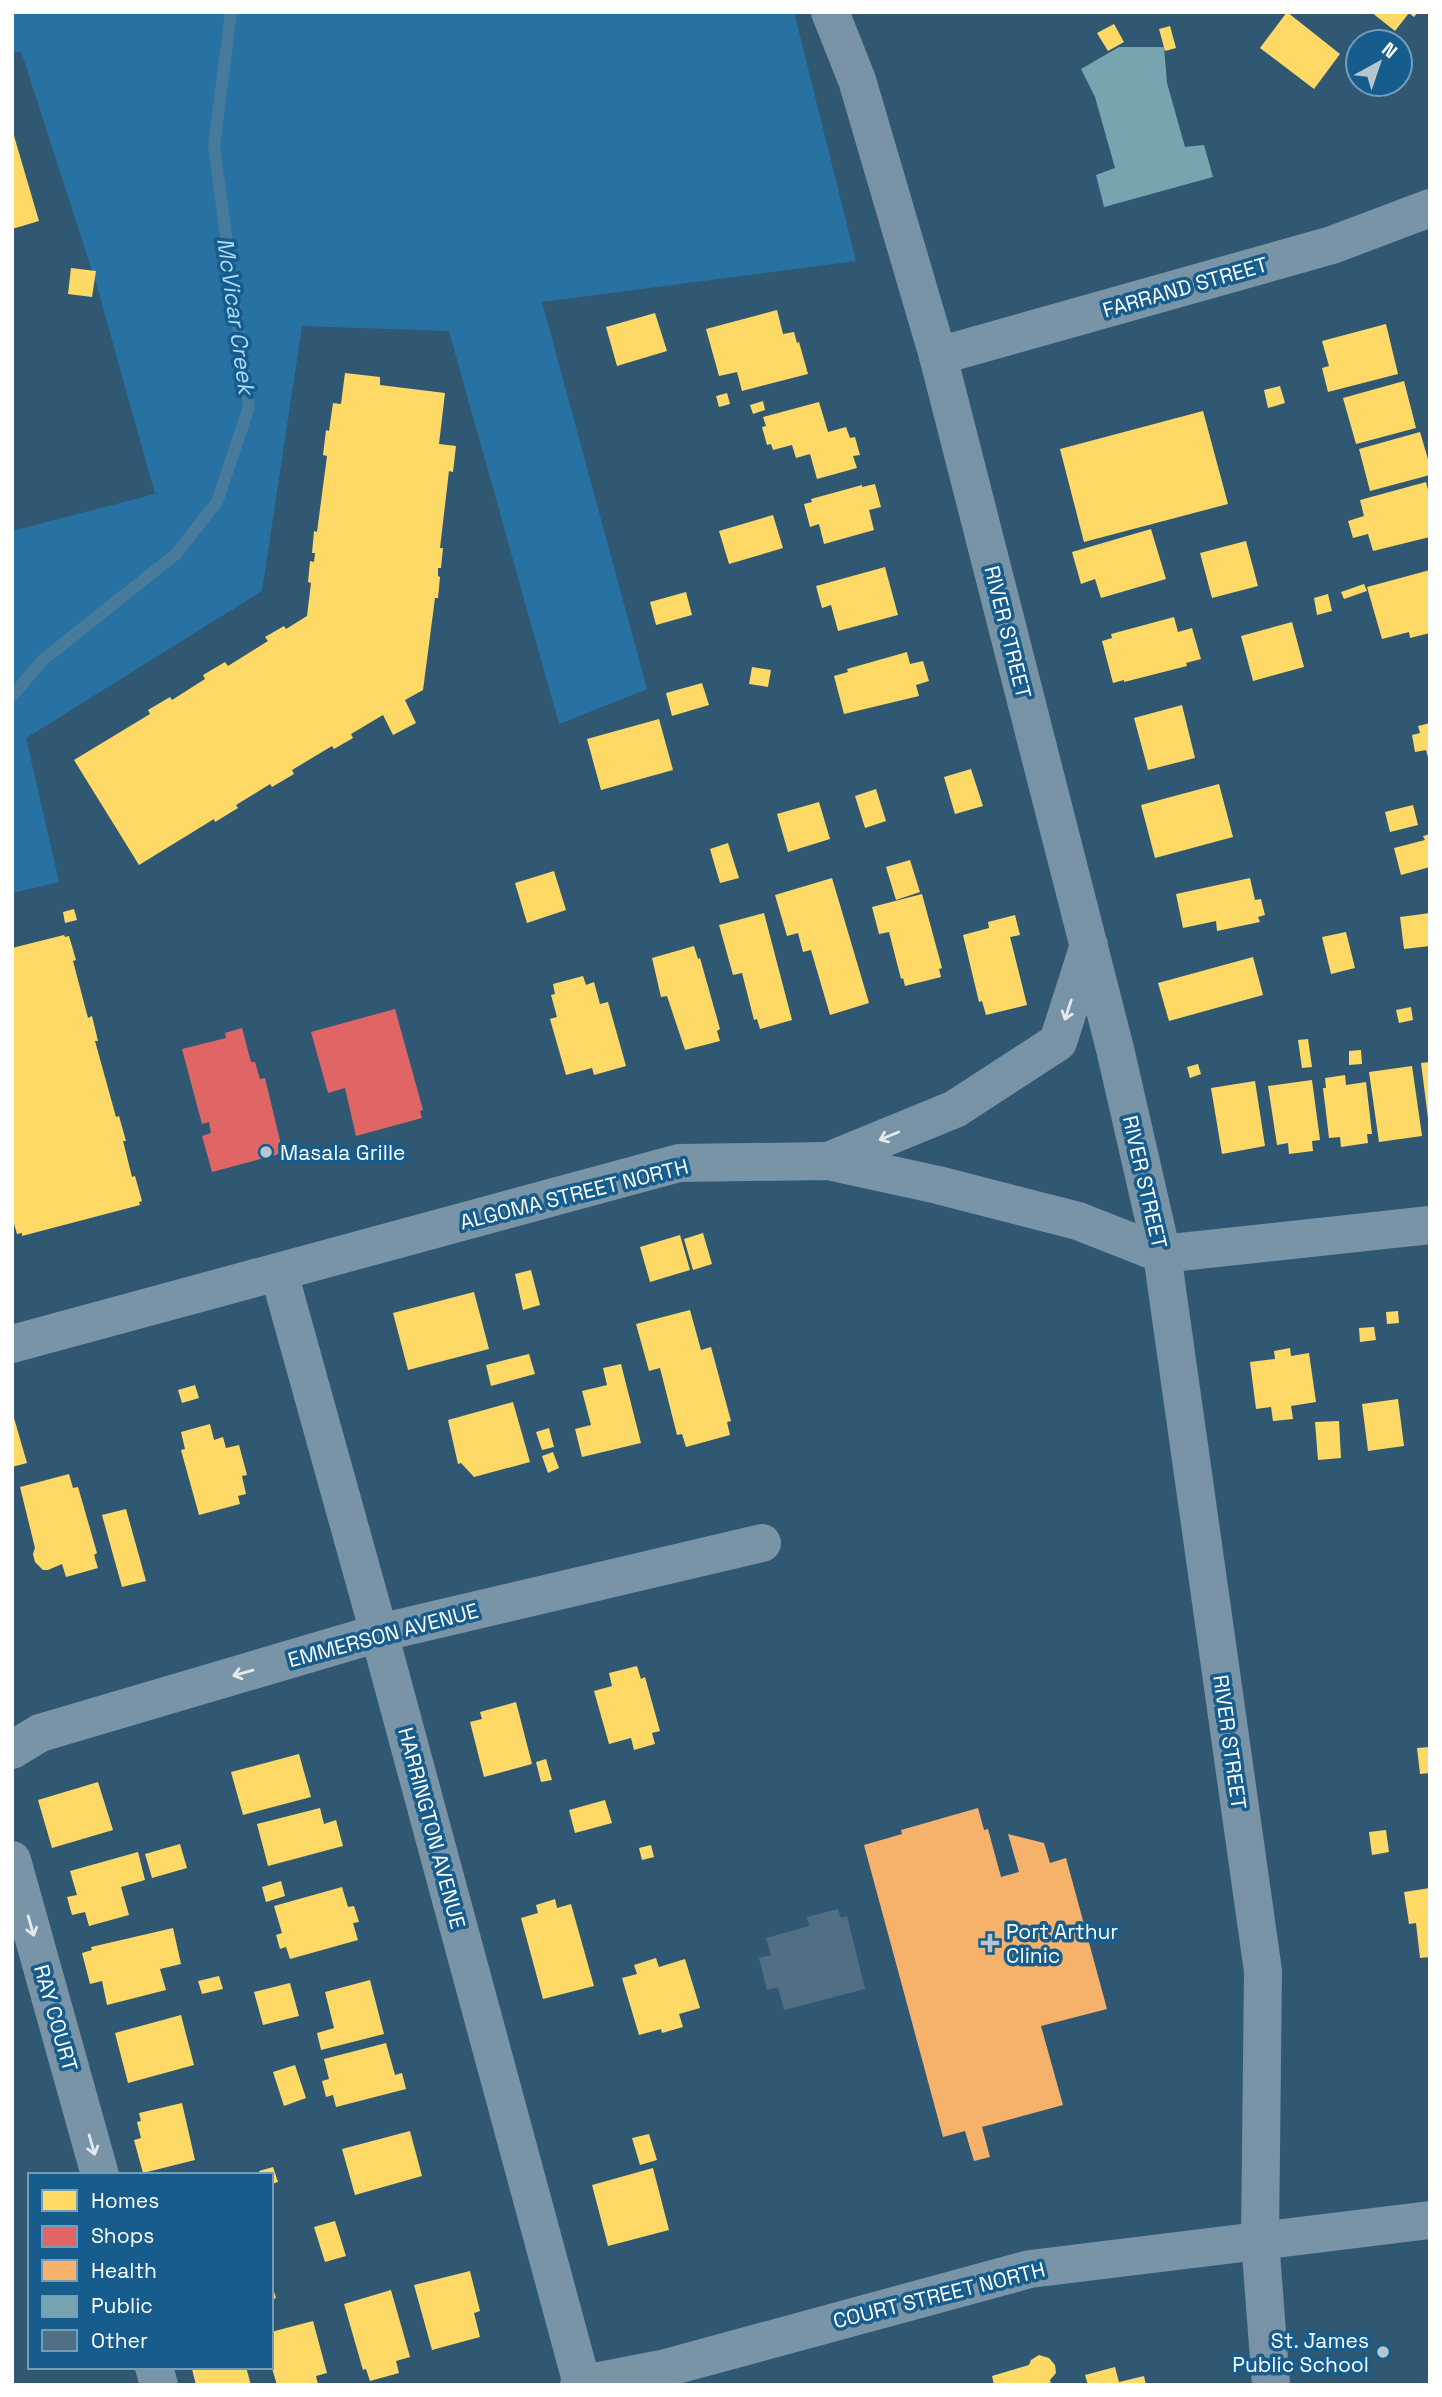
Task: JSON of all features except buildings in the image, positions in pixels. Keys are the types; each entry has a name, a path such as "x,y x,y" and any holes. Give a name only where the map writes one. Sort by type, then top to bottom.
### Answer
{"main road":[{"name":"RIVER STREET","path":"830,12 857,80 938,356 1115,1049 1162,1254 1262,1971 1260,2241 1271,2385"},
{"path":"828,1161 955,1109 1058,1042 1089,945"}],"street":[{"name":"FARRAND STREET","path":"938,356 1332,245 1429,211"},
{"name":"ALGOMA STREET NORTH","path":"12,1343 679,1163 828,1161 938,1185 1079,1221 1162,1254 1430,1225"},
{"name":"HARRINGTON AVENUE","path":"279,1273 581,2384"},
{"name":"EMMERSON AVENUE","path":"12,1750 40,1733 379,1633 762,1542"},
{"name":"RAY COURT","path":"12,1860 99,2173"},
{"name":"COURT STREET NORTH","path":"581,2384 664,2377 1030,2269 1430,2220"}],"shaded area":[{"path":"12,12 794,12 856,261 542,302 647,689 559,724 449,331 302,326 262,591 26,738 59,882 12,893 12,531 155,494 97,286 21,51 12,53"}],"waterway":[{"name":"McVicar Creek","path":"12,696 44,659 176,554 217,502 249,407 214,146 231,12"}],"place":[{"name":"Masala Grille","path":"266,1152"},
{"name":"Port Arthur Clinic","path":"990,1943"},
{"name":"St. James Public School","path":"1383,2352"}]}
